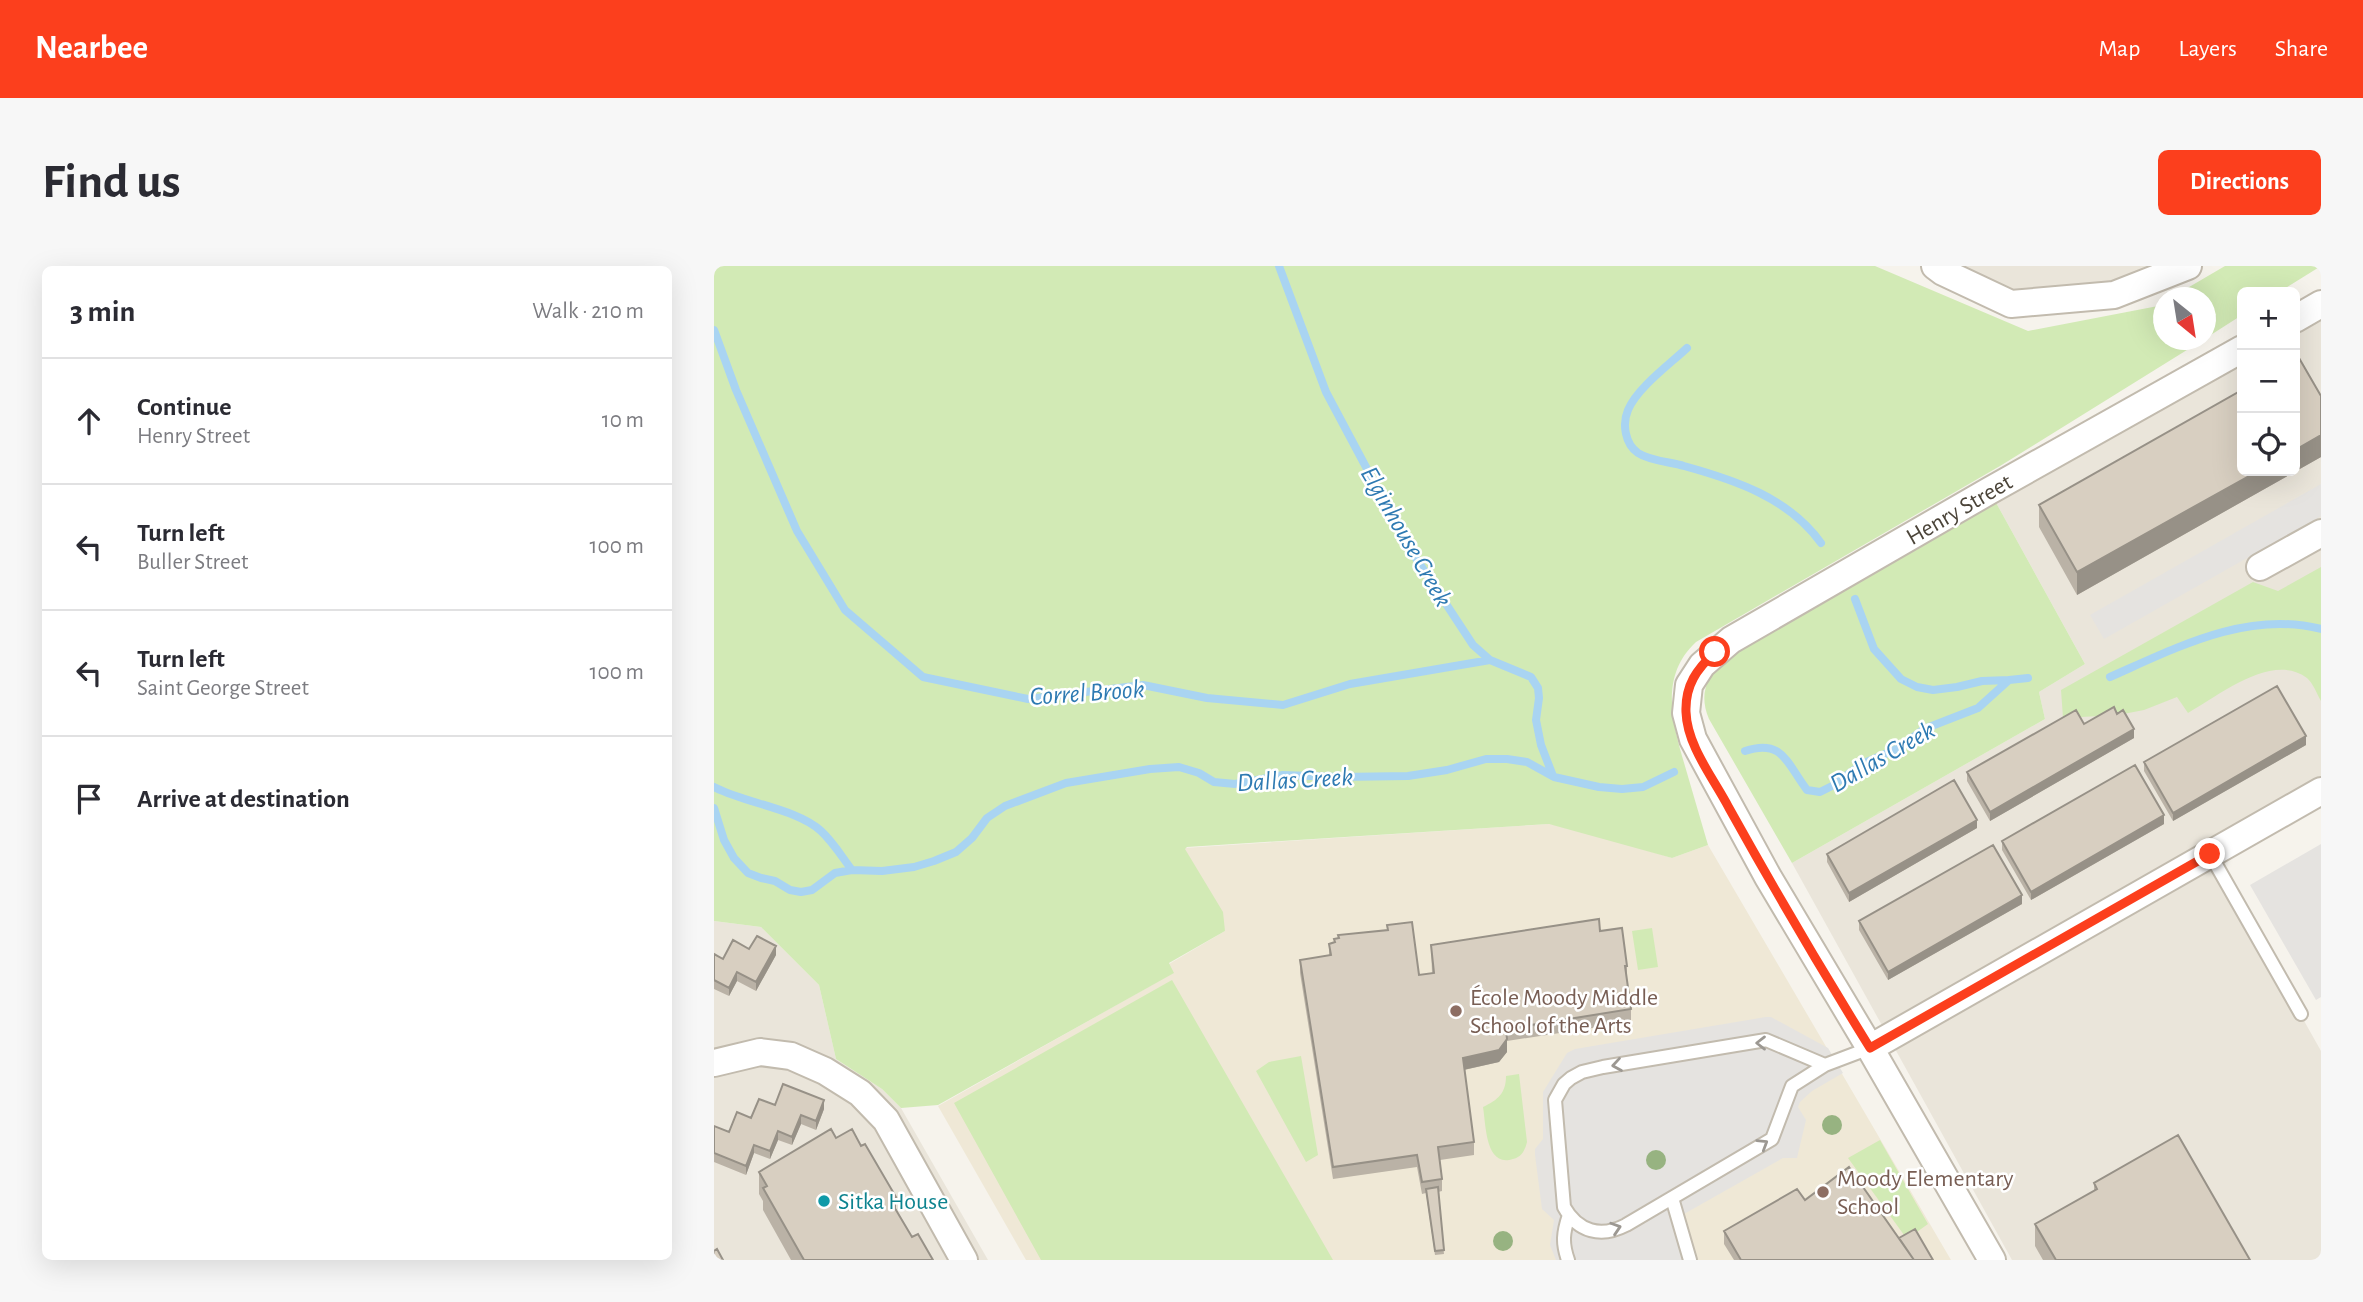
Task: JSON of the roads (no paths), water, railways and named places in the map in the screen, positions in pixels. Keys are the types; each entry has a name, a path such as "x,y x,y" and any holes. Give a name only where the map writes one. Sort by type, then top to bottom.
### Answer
{"street":[{"path":"1935,266 2011,304 2114,295 2188,266"},
{"path":"2300,316 2321,304"},
{"name":"Henry Street","path":"1870,1048 1768,877 1697,750 1686,713 1689,685 1702,665 1731,640 2240,350"},
{"path":"2260,567 2321,533"},
{"path":"1992,1260 1870,1048 2321,791"},
{"path":"714,1063 761,1052 791,1056 825,1071 860,1093 886,1121 964,1260"}],"lane":[{"path":"2210,854 2301,1014"},
{"path":"1825,1065 1766,1040 1582,1072 1564,1084 1555,1100 1564,1207 1576,1223 1591,1232 1607,1231 1626,1224 1772,1139 1788,1090 1796,1082 1825,1065 1870,1048"},
{"path":"1672,1198 1690,1260"},
{"path":"1568,1260 1563,1246 1563,1234 1569,1215"}],"waterway":[{"name":"Elginhouse Creek","path":"1279,266 1326,392 1408,546 1473,645 1490,660 1531,677 1538,688 1536,720 1541,745 1553,776"},
{"name":"Correl Brook","path":"714,330 736,390 797,531 845,610 923,677 1028,699 1143,685 1207,698 1283,705 1350,684 1490,660"},
{"path":"1687,348 1646,385 1632,402 1625,421 1630,444 1638,453 1648,458 1703,471 1760,493 1793,514 1821,543"},
{"path":"1855,599 1874,649 1901,679 1917,687 1933,690 1982,681 2009,680"},
{"name":"Dallas Creek","path":"2110,677 2186,644 2239,628 2293,624 2321,629"},
{"name":"Dallas Creek","path":"1745,751 1758,748 1776,751 1789,763 1807,790 1820,792 1862,764 1899,748 1924,729 1978,708 2009,680 2028,678"},
{"name":"Dallas Creek","path":"714,808 724,840 734,858 748,873 801,892 812,890 835,873 852,870 882,871 914,867 934,861 956,852 972,838 987,818 1005,806 1066,783 1150,769 1179,767 1199,773 1214,782 1235,784 1283,775 1408,776 1447,770 1486,759 1507,759 1527,762 1554,777 1622,789 1643,787 1674,772"},
{"name":"Dallas Creek","path":"714,787 811,823 830,840 852,870"}],"place":[{"name":"École Moody Middle School of the Arts","path":"1456,1011"},
{"name":"Moody Elementary School","path":"1823,1192"},
{"name":"Sitka House","path":"824,1201"}]}
